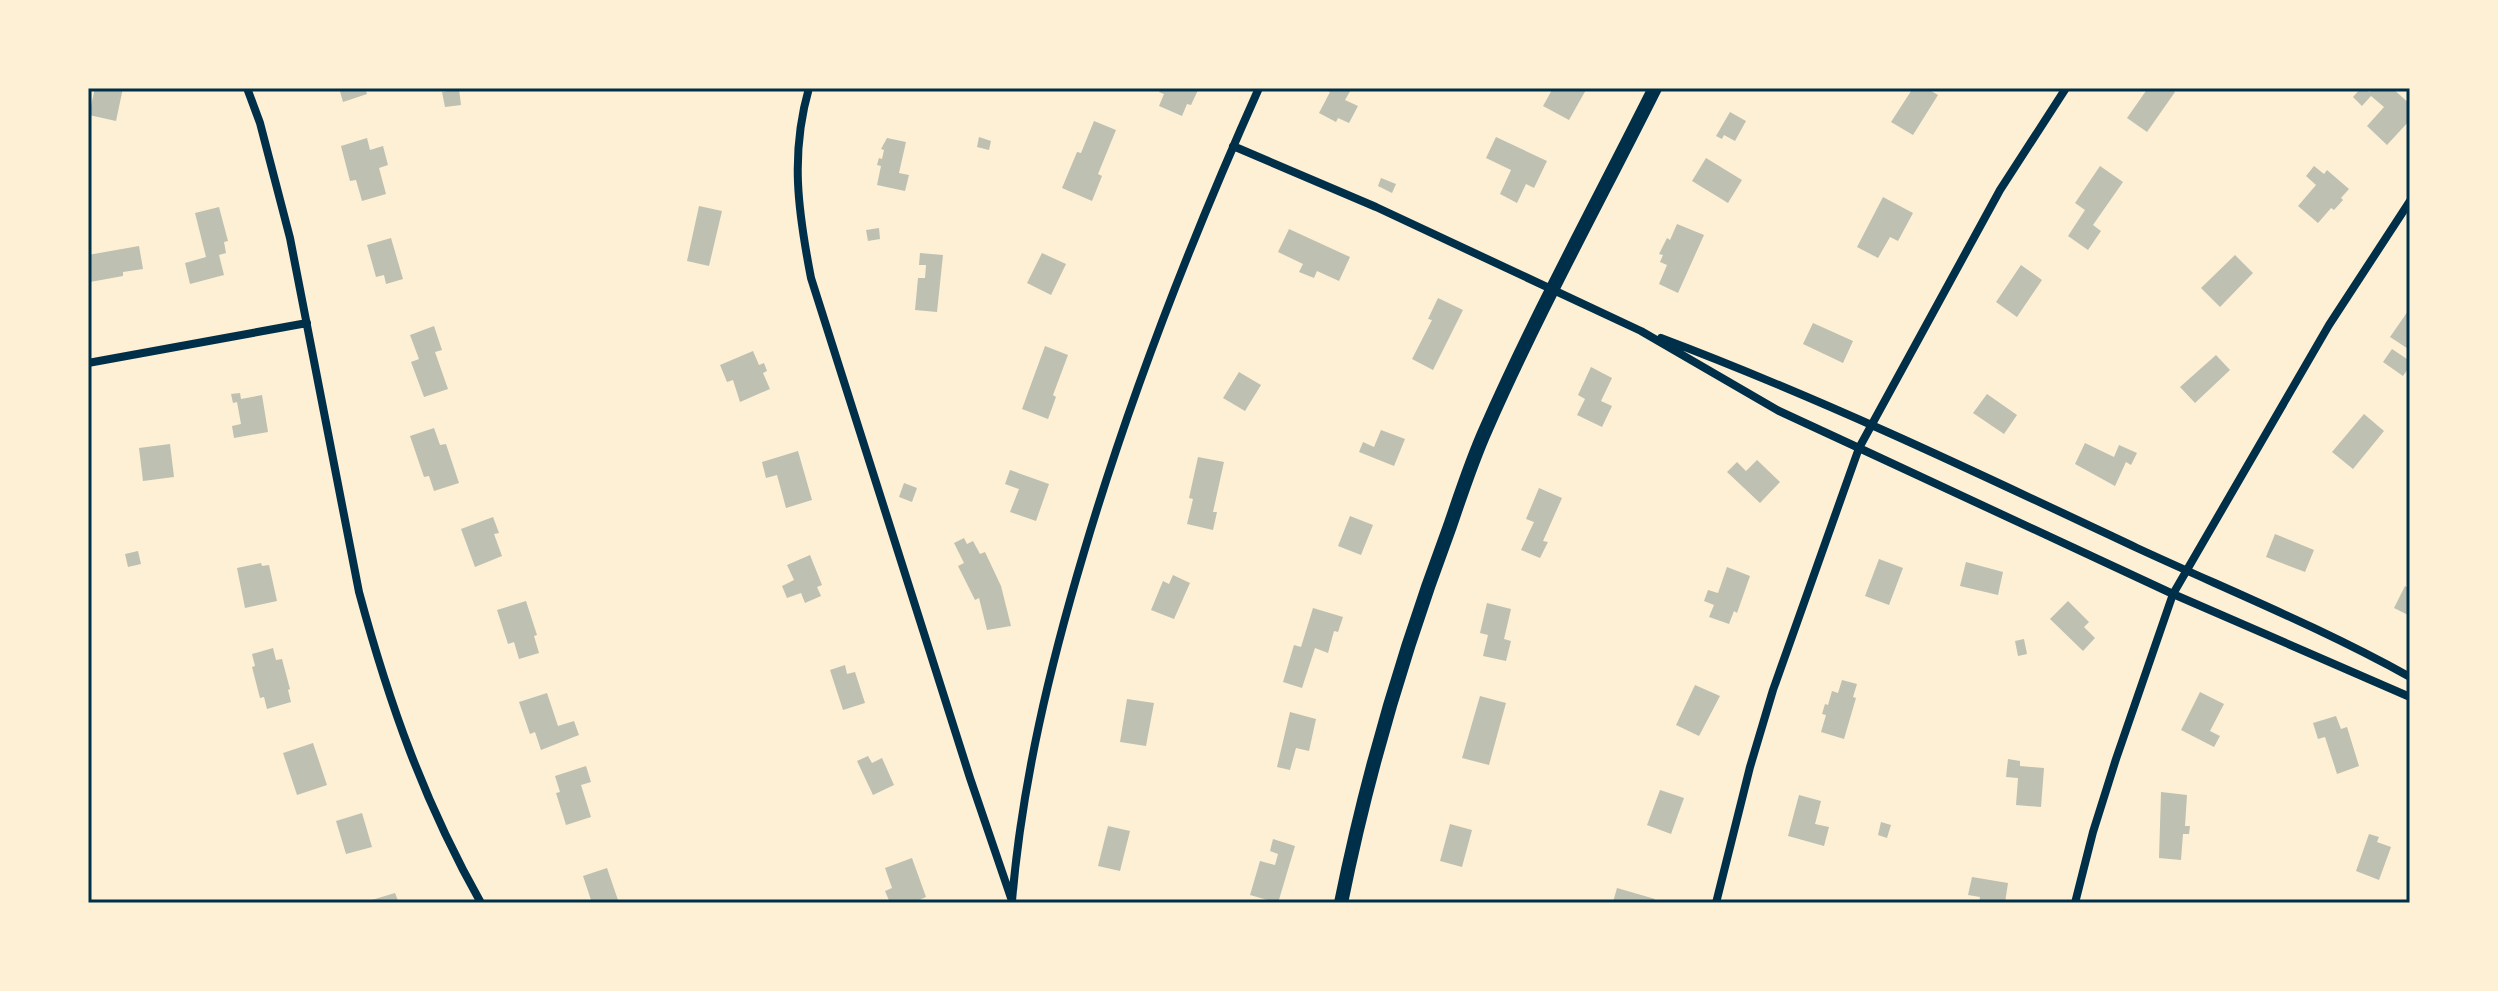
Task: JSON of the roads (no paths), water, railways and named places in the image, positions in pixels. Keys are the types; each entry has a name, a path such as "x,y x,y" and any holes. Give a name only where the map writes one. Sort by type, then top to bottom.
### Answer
{"street":[{"path":"247,88 260,123 290,238 359,592 374,647 418,777 442,832 481,903"},
{"path":"809,88 800,120 797,166 801,225 811,278 970,778 1013,902"},
{"path":"1013,902 1017,842 1052,662 1069,603 1127,414 1156,333 1259,88"},
{"path":"1341,903 1358,819 1388,706 1431,576 1484,433 1550,289 1655,88"},
{"path":"1716,903 1773,690 1859,448 2000,190 2066,88"},
{"path":"1233,146 1376,207 1641,331 1722,361 1873,426 2331,637 2410,677"},
{"path":"2075,903 2116,759 2173,594 2329,325 2410,201"},
{"path":"88,363 307,323"},
{"path":"1641,331 1779,411 2173,594 2410,697"}]}
